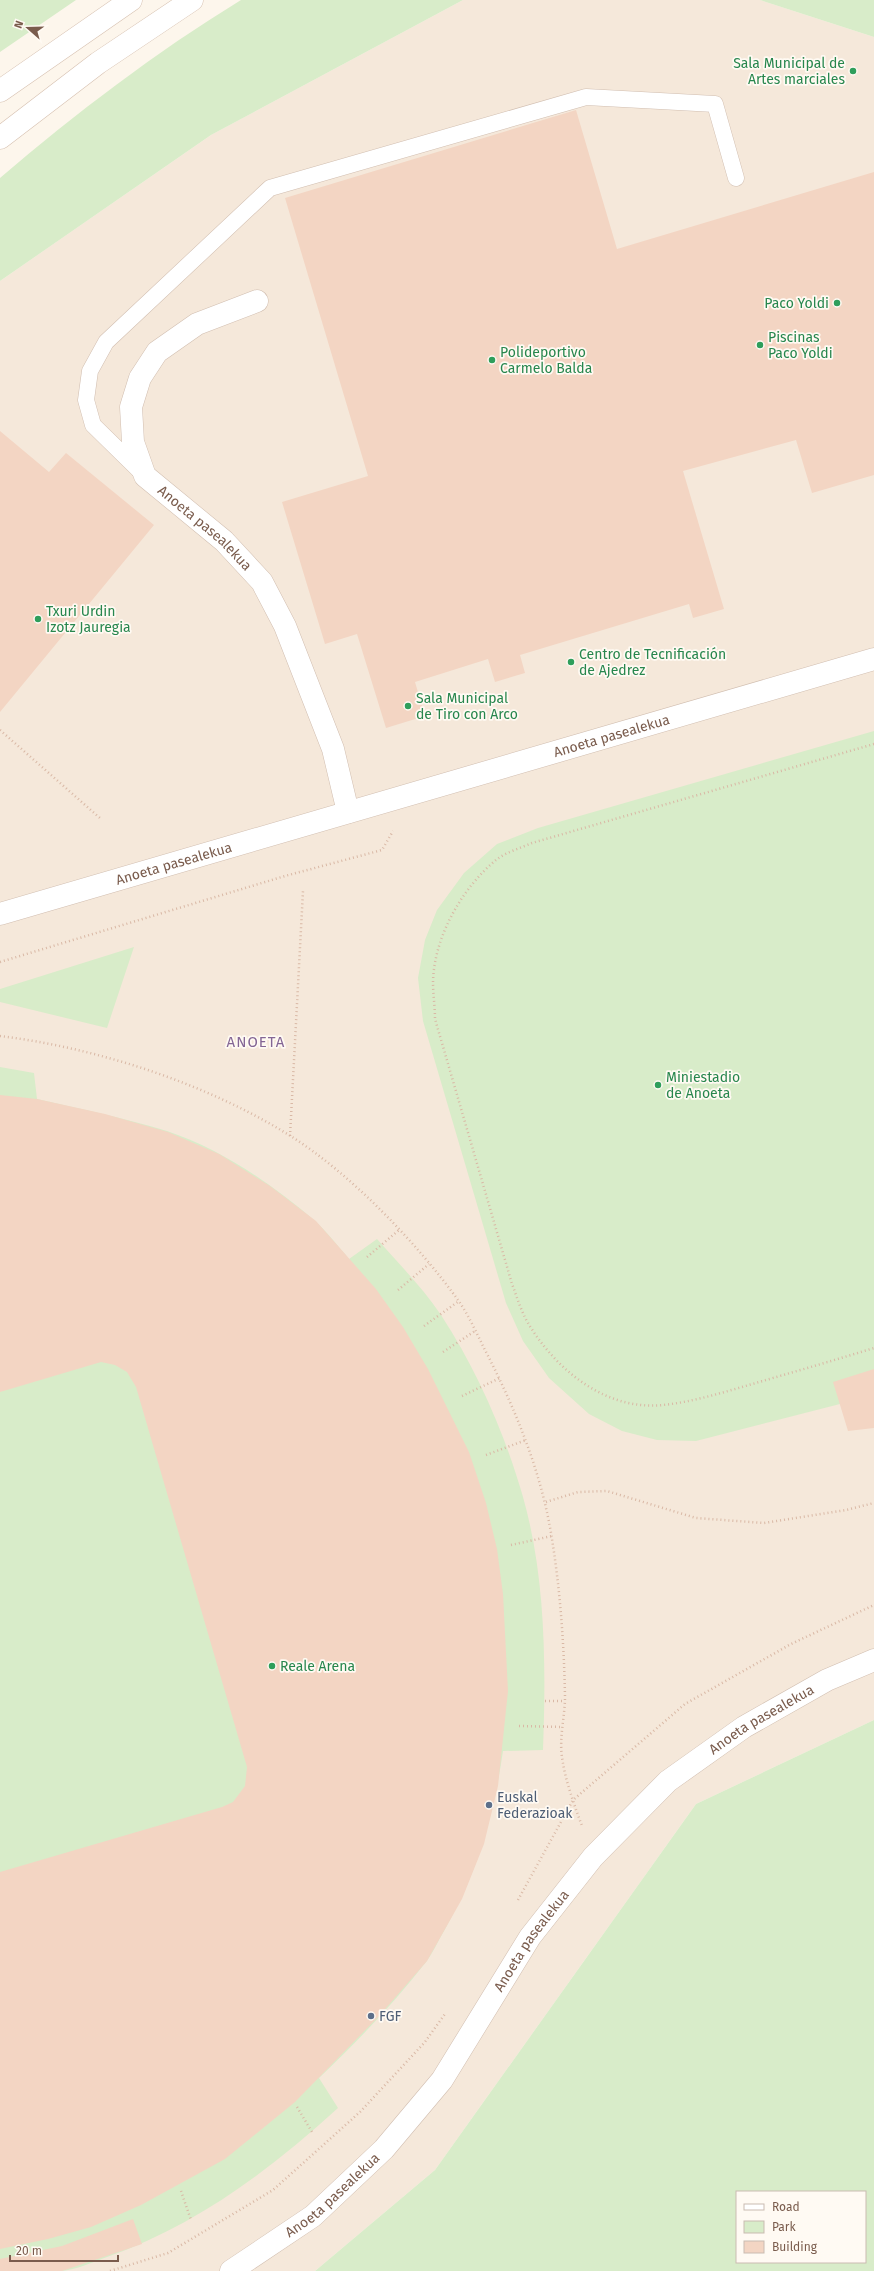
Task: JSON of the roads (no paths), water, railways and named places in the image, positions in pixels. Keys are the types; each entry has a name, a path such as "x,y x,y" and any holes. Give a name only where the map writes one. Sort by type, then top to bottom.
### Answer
{"street":[{"path":"0,91 131,0"},
{"path":"0,138 98,63 192,0"},
{"name":"Anoeta pasealekua","path":"257,301 197,324 157,352 140,378 131,407 133,442 145,476 224,541 262,582 285,626 333,749 348,812"},
{"name":"Anoeta pasealekua","path":"0,914 874,659"},
{"name":"Anoeta pasealekua","path":"231,2271 313,2216 384,2149 442,2080 530,1937 592,1857 668,1781 744,1727 827,1680 874,1660"}],"lane":[{"path":"145,476 93,425 86,400 90,371 106,342 270,188 586,97 715,104 736,178"}],"place":[{"name":"Sala Municipal de Artes marciales","path":"853,71"},
{"name":"Paco Yoldi","path":"837,303"},
{"name":"Piscinas Paco Yoldi","path":"760,345"},
{"name":"Polideportivo Carmelo Balda","path":"492,360"},
{"name":"Txuri Urdin Izotz Jauregia","path":"38,619"},
{"name":"Centro de Tecnificación de Ajedrez","path":"571,662"},
{"name":"Sala Municipal de Tiro con Arco","path":"408,706"},
{"name":"Miniestadio de Anoeta","path":"658,1085"},
{"name":"Reale Arena","path":"272,1666"},
{"name":"Euskal Federazioak","path":"489,1805"},
{"name":"FGF","path":"371,2016"}],"district":[{"name":"ANOETA","path":"256,1042"}]}
